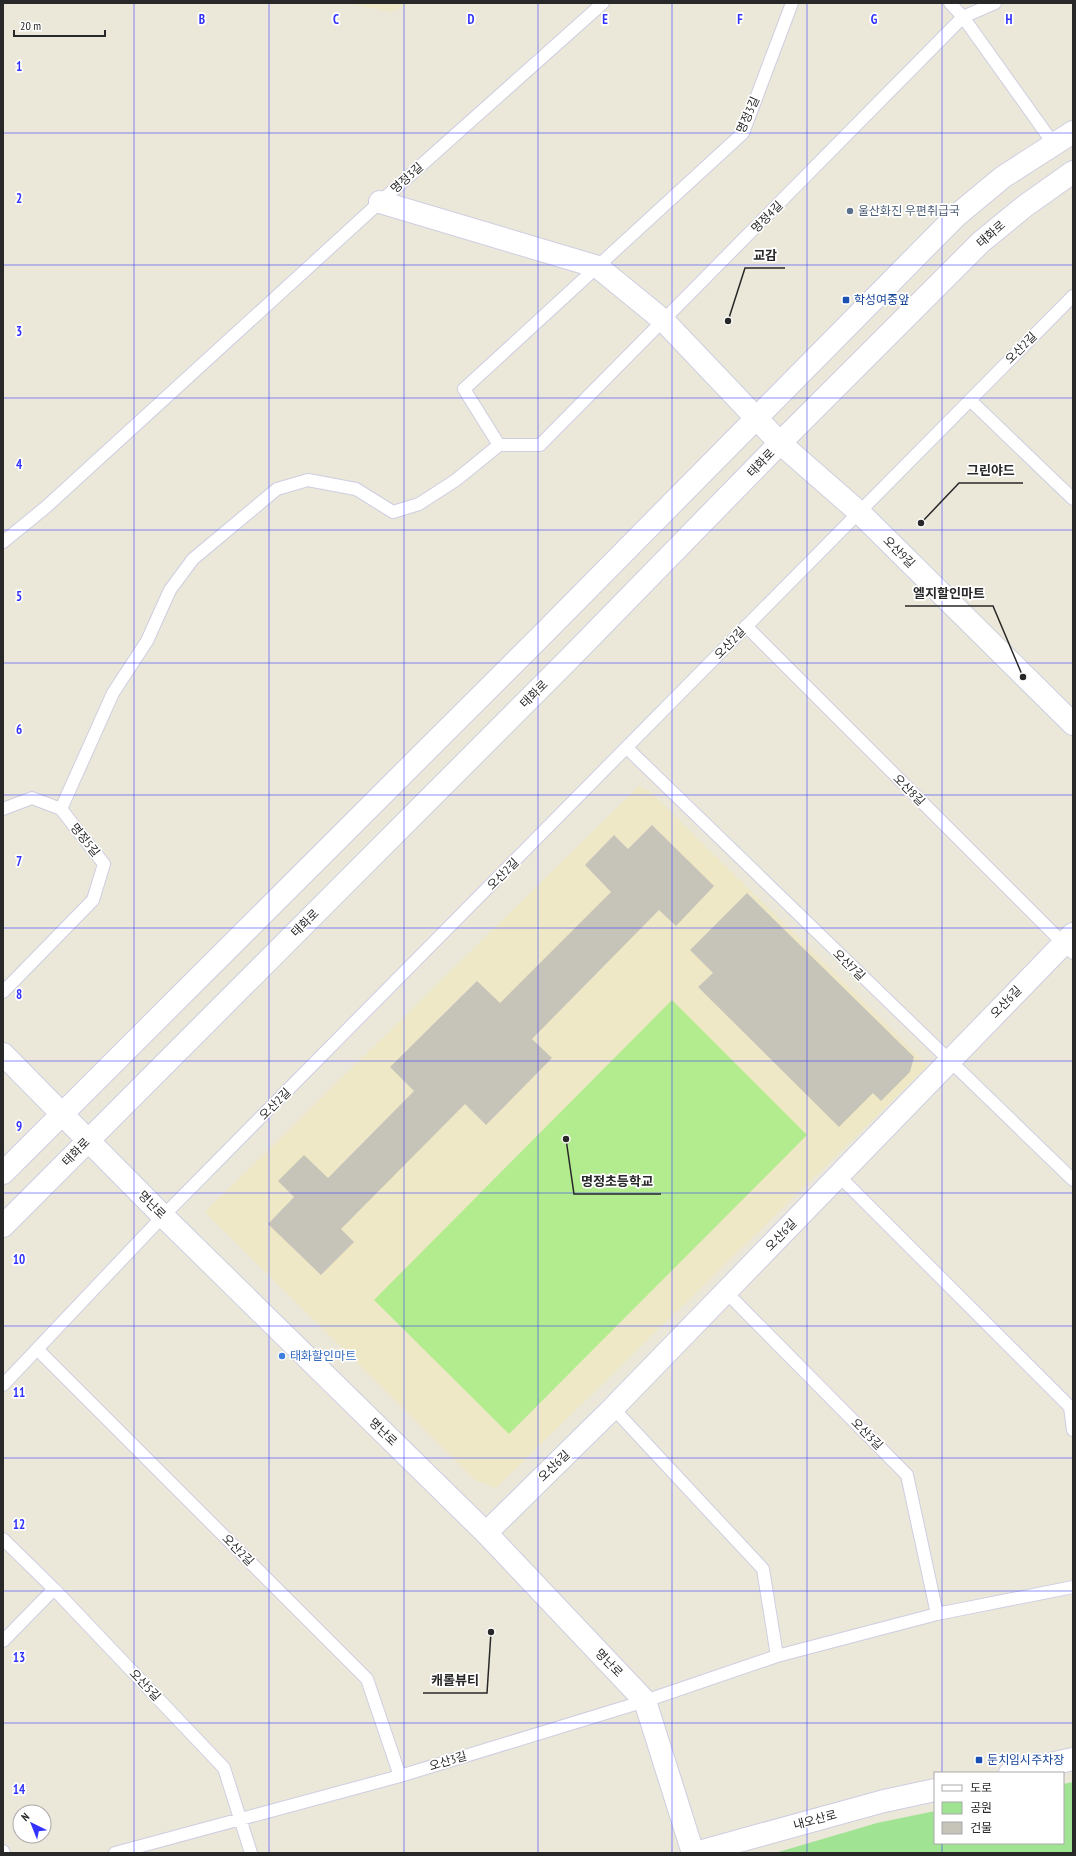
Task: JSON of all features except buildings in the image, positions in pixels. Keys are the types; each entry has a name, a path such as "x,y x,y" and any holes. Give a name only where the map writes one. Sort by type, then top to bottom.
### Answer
{"street":[{"path":"3,1173 61,1113 551,626 956,216 1003,177 1053,143 1073,132"},
{"name":"태화로","path":"3,1226 571,657 780,443 981,242 1025,206 1073,172"},
{"name":"명정3길","path":"380,202 598,267 664,321 756,418"},
{"name":"오산9길","path":"756,418 780,443 860,513 1073,724"},
{"name":"오산6길","path":"486,1533 613,1408 948,1061 1070,943"},
{"name":"명난로","path":"3,1054 163,1216 486,1533 645,1701 694,1853"},
{"path":"1014,1772 1073,1759"},
{"name":"내오산로","path":"694,1853 884,1801 934,1790"}],"lane":[{"name":"명정3길","path":"380,202 603,3"},
{"name":"명정3길","path":"499,444 464,389 743,133 792,3"},
{"path":"950,3 963,17 1053,143"},
{"name":"명정4길","path":"499,444 540,445 963,17 996,3"},
{"path":"3,542 46,507 380,202"},
{"name":"오산2길","path":"3,1385 38,1350 163,1216 1073,296"},
{"path":"970,400 1073,499"},
{"path":"3,809 32,798 61,809 113,693 147,642 170,590 193,559 277,489 308,480 356,489 393,512 419,504 456,480 499,444"},
{"name":"오산8길","path":"746,626 1070,943"},
{"name":"오산7길","path":"627,748 948,1061 1073,1180"},
{"name":"명정5길","path":"3,992 93,900 104,864 61,809"},
{"path":"838,1175 1070,1407 1073,1430"},
{"name":"오산3길","path":"726,1292 907,1475 937,1614"},
{"name":"오산2길","path":"38,1350 367,1679 400,1776"},
{"path":"613,1408 763,1569 777,1656"},
{"name":"오산5길","path":"3,1539 54,1589 224,1768 251,1853"},
{"name":"오산3길","path":"116,1853 400,1776 645,1701 777,1656 937,1614 1073,1587"},
{"path":"3,1641 54,1589"}],"shaded area":[{"path":"347,3 410,3 392,12"},
{"path":"639,786 652,793 928,1066 496,1488 475,1480 205,1212"}],"green space":[{"path":"672,1000 807,1135 509,1434 374,1300"},
{"path":"1073,1782 1073,1853 775,1853 877,1823 934,1811 934,1844 1064,1844 1064,1784"}],"place":[{"name":"울산화진 우편취급국","path":"850,211"},
{"name":"학성여중앞","path":"846,300"},
{"name":"교감","path":"728,321"},
{"name":"그린야드","path":"921,523"},
{"name":"엘지할인마트","path":"1023,677"},
{"name":"명정초등학교","path":"566,1139"},
{"name":"태화할인마트","path":"282,1356"},
{"name":"캐롤뷰티","path":"491,1632"},
{"name":"둔치임시주차장","path":"979,1760"}]}
